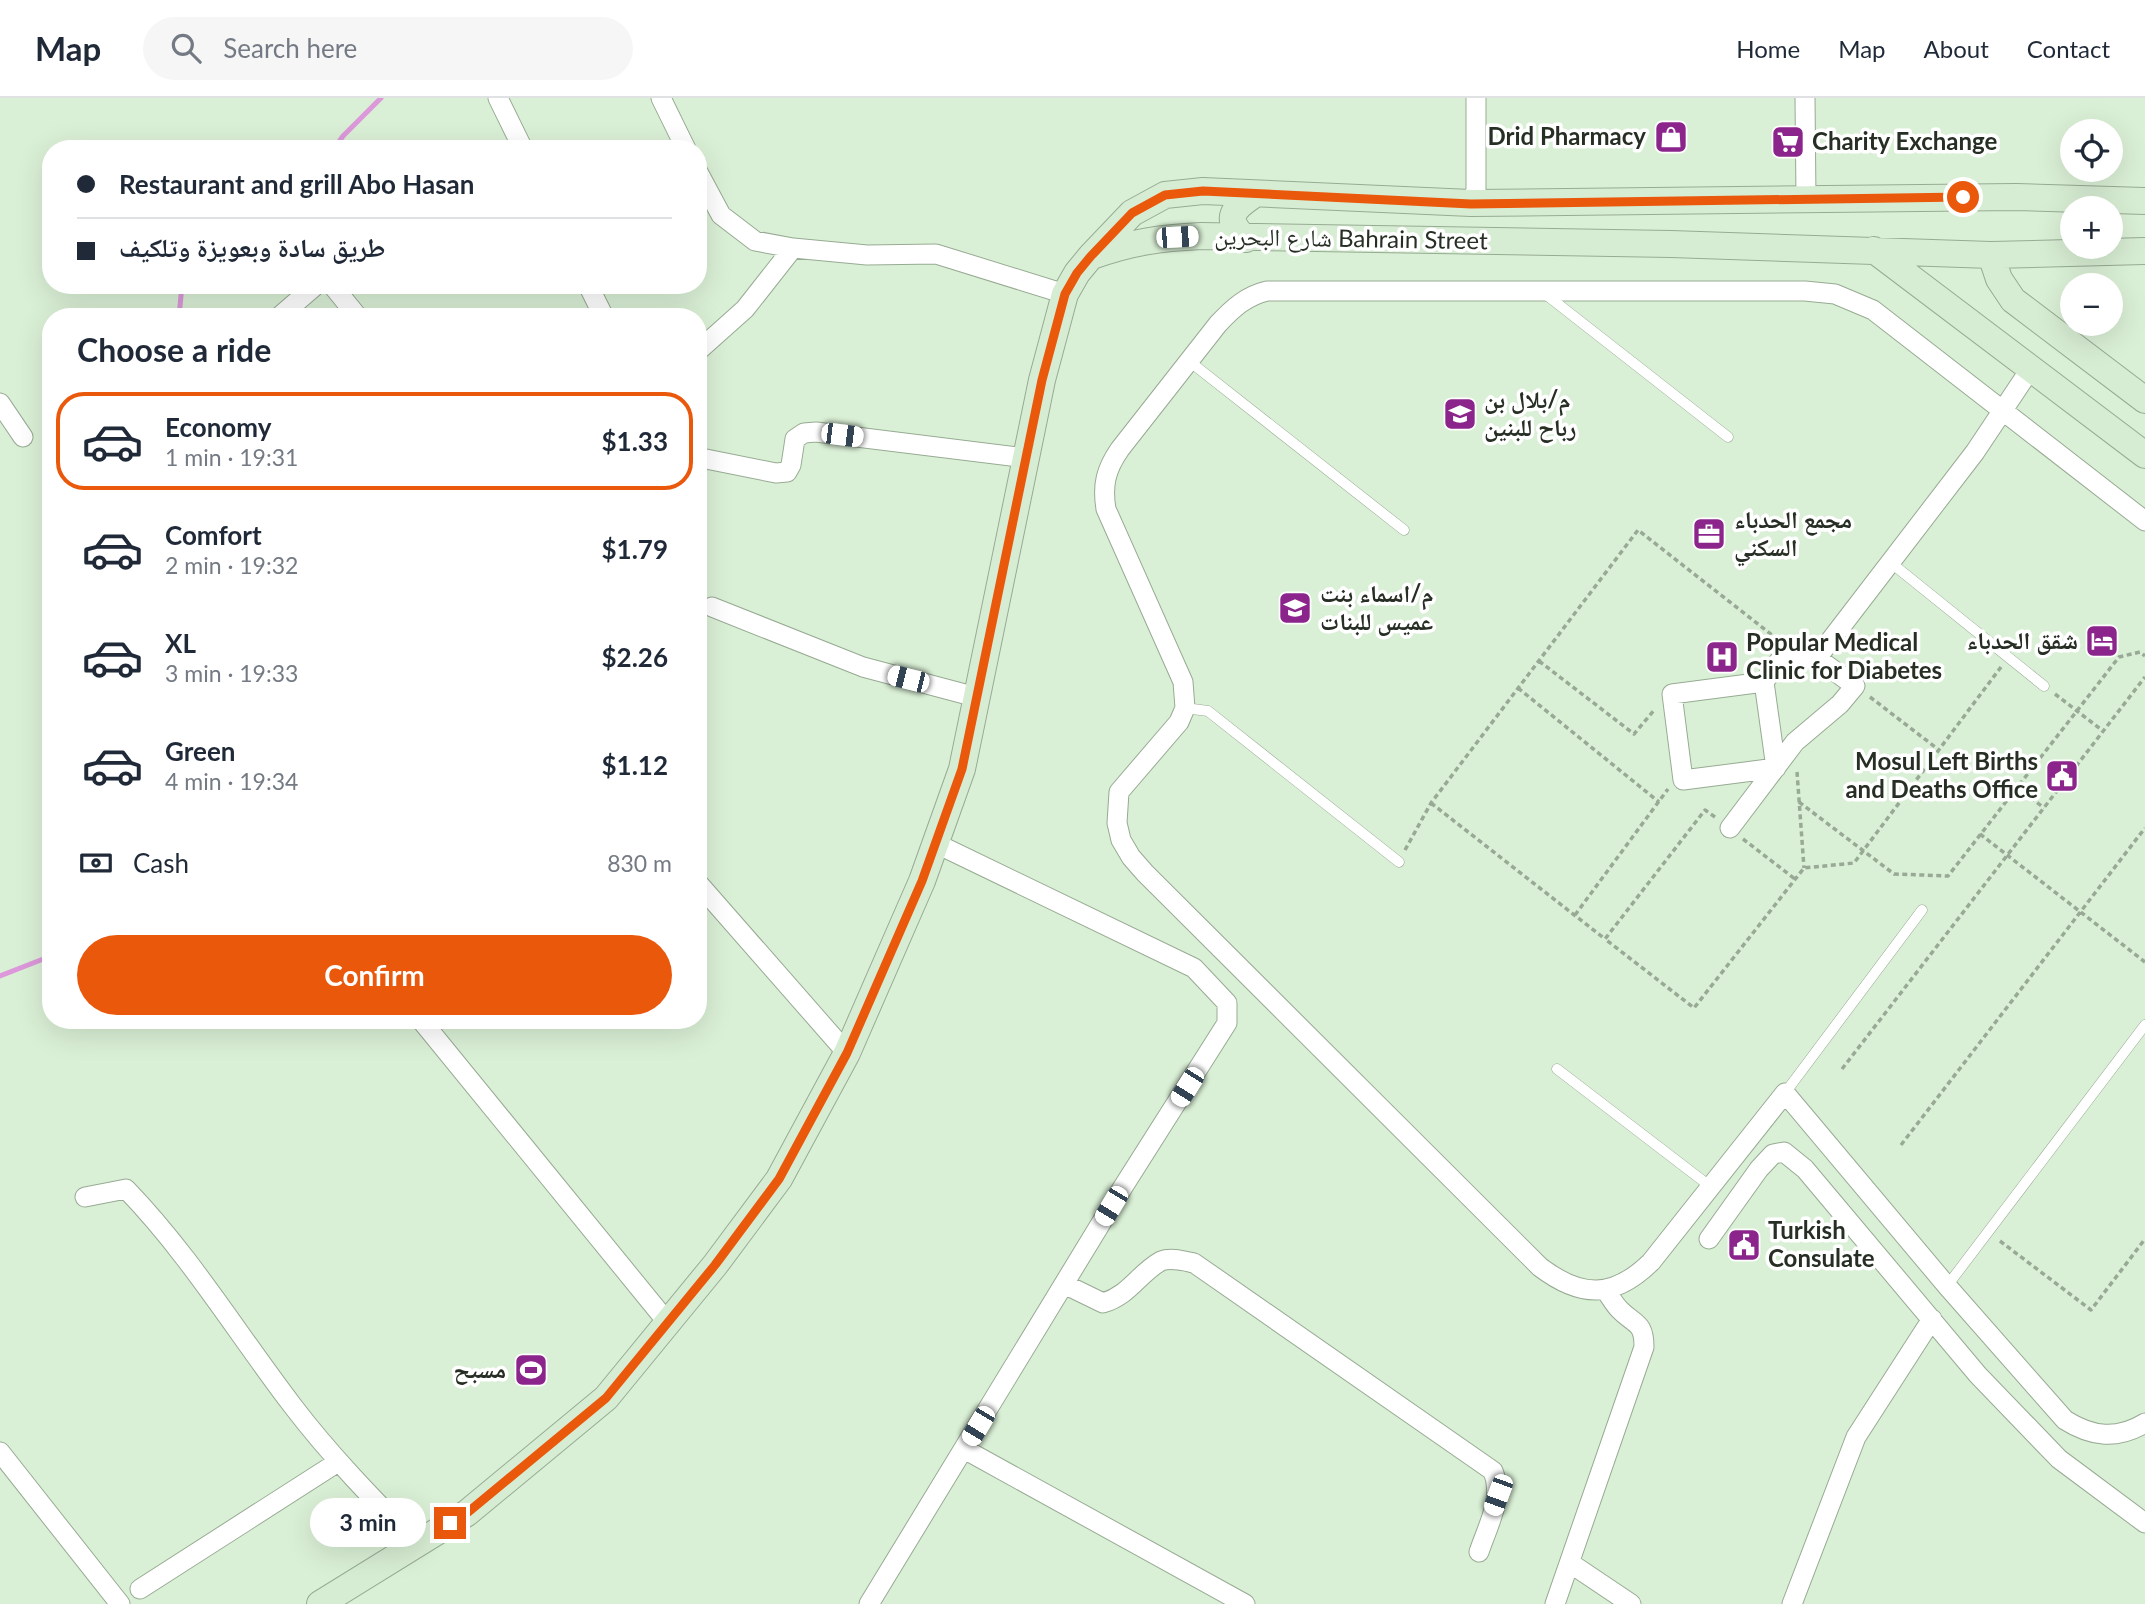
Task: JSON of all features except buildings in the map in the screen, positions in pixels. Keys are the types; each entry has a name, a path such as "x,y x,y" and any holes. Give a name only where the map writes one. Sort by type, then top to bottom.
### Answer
{"main road":[{"name":"شارع البحرين Bahrain Street","path":"1091,256 1132,213 1165,195 1203,191 1471,204 2016,197 2145,201"},
{"path":"1246,239 1233,225 1232,216 1236,208 1255,194"},
{"path":"1668,201 1656,217 1656,226 1671,244"},
{"name":"شارع البحرين Bahrain Street","path":"1091,256 1151,239 1201,236 1246,239 1671,244 1991,255 2145,251"},
{"path":"1874,250 2145,454"},
{"path":"1991,255 1999,279 2013,300 2145,400"},
{"path":"320,1604 467,1513 606,1398 715,1265 779,1179 847,1053 922,881 962,769 1042,380 1065,294 1091,256"}],"street":[{"path":"498,98 519,140"},
{"path":"661,98 682,140"},
{"path":"1471,204 1476,190 1476,98"},
{"path":"1805,98 1806,199"},
{"path":"707,189 721,215 755,241 793,248 867,255 936,254 1065,294"},
{"path":"707,343 745,309 793,248"},
{"path":"2145,521 1872,310 1835,294 1805,291 1267,291 1254,294 1232,309 1111,463 1103,494 1106,509 1177,667 1185,695 1185,708 1172,732 1119,792 1117,823 1121,840 1131,857 1540,1267 1557,1280 1589,1291 1605,1290 1638,1275 1785,1093 1947,1286 2065,1420 2080,1429 2108,1436 2125,1433 2145,1423"},
{"path":"289,308 306,294"},
{"path":"339,294 351,308"},
{"path":"1809,658 1890,562 1975,453 2031,368"},
{"path":"0,403 23,437"},
{"path":"707,459 776,473 787,472 791,465 795,439 804,433 816,432 1026,458"},
{"path":"712,607 863,667 976,697"},
{"path":"1730,828 1776,768 1795,742 1840,704 1855,686 1809,658 1782,657 1764,682 1776,768"},
{"path":"1764,682 1672,694 1683,780 1776,768"},
{"path":"869,1604 1227,1023 1227,1003 1194,968 935,843"},
{"path":"707,893 847,1053"},
{"path":"428,1029 668,1322"},
{"path":"1709,1239 1759,1169 1773,1154 1784,1152 1805,1169 1978,1375 2059,1459 2145,1523"},
{"path":"85,1197 127,1189 156,1219 292,1406 338,1462 417,1544"},
{"path":"1064,1284 1103,1303 1118,1299 1163,1260 1179,1259 1194,1263 1493,1471 1499,1484 1498,1495 1479,1552"},
{"path":"1555,1604 1644,1347 1644,1335 1639,1324 1620,1311 1605,1290"},
{"path":"1792,1604 1856,1437 1931,1319"},
{"path":"964,1449 1245,1604"},
{"path":"0,1452 120,1604"},
{"path":"140,1589 338,1462"},
{"path":"1570,1563 1630,1604"}],"lane":[{"path":"1541,291 1728,437"},
{"path":"1189,361 1404,530"},
{"path":"1890,562 2044,685"},
{"path":"1185,708 1208,710 1399,862"},
{"path":"1785,1093 1922,910"},
{"path":"1947,1286 2145,1025"},
{"path":"1558,1069 1711,1187"}],"path":[{"path":"1399,862 1431,803 1638,530 1809,658"},
{"path":"1798,802 1894,874 1948,876 2119,657 2140,652 2145,656"},
{"path":"1431,803 1694,1008 1804,868 1854,863 2008,657"},
{"path":"1539,661 1634,734 1659,703 1672,694"},
{"path":"1842,1069 2145,677"},
{"path":"2044,685 2103,731"},
{"path":"1855,686 1938,750"},
{"path":"1518,688 1659,802"},
{"path":"1795,742 1804,868"},
{"path":"1575,915 1682,771"},
{"path":"2017,787 2044,808"},
{"path":"1605,939 1706,810 1794,879"},
{"path":"1901,1145 2145,828"},
{"path":"1980,834 2145,962"},
{"path":"1987,1231 2091,1310 2145,1239"}],"waterway":[{"path":"340,140 381,98"},
{"path":"180,308 181,294"},
{"path":"0,976 42,960"}],"place":[{"name":"Drid Pharmacy","path":"1671,137"},
{"name":"Charity Exchange","path":"1788,142"},
{"name":"م/بلال بن رباح للبنين","path":"1460,414"},
{"name":"مجمع الحدباء السكني","path":"1709,534"},
{"name":"م/اسماء بنت عميس للبنات","path":"1295,608"},
{"name":"شقق الحدباء","path":"2102,641"},
{"name":"Popular Medical Clinic for Diabetes","path":"1722,657"},
{"name":"Mosul Left Births and Deaths Office","path":"2062,776"},
{"name":"Turkish Consulate","path":"1744,1245"},
{"name":"مسبح","path":"531,1370"}],"route":[{"path":"450,1523 467,1513 606,1398 715,1265 779,1179 847,1053 922,881 962,769 1042,380 1065,294 1091,256 1132,213 1165,195 1203,191 1471,204 1963,197"}]}
